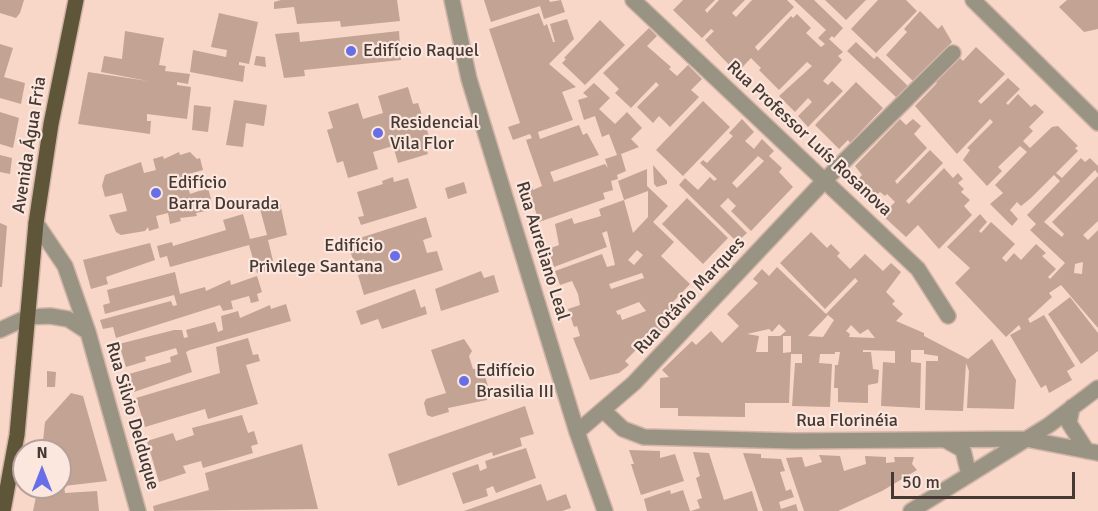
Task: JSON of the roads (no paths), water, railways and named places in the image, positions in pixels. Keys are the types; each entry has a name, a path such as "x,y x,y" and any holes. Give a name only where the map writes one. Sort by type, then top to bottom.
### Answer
{"main road":[{"name":"Avenida Água Fria","path":"3,511 17,435 36,223 51,124 76,0"}],"street":[{"name":"Rua Aureliano Leal","path":"452,0 469,79 577,432 605,511"},
{"name":"Rua Professor Luís Rosanova","path":"633,0 918,269 948,316"},
{"path":"973,0 1098,123"},
{"name":"Rua Otávio Marques","path":"577,432 634,383 825,180 953,53"},
{"name":"Rua Silvio Delduque","path":"36,223 65,266 88,332 138,511"},
{"name":"Rua Silvio Delduque","path":"28,317 68,319 88,332"},
{"path":"0,330 28,317"},
{"path":"911,511 1026,440 1098,388"},
{"path":"1072,407 1069,423 1092,452"},
{"name":"Rua Florinéia","path":"604,411 623,429 644,437 794,441 1026,440 1092,452"},
{"path":"944,440 963,450 967,458 969,475"}],"place":[{"name":"Edifício Raquel","path":"351,51"},
{"name":"Residencial Vila Flor","path":"378,133"},
{"name":"Edifício Barra Dourada","path":"156,193"},
{"name":"Edifício Privilege Santana","path":"395,256"},
{"name":"Edifício Brasilia III","path":"464,381"}]}
